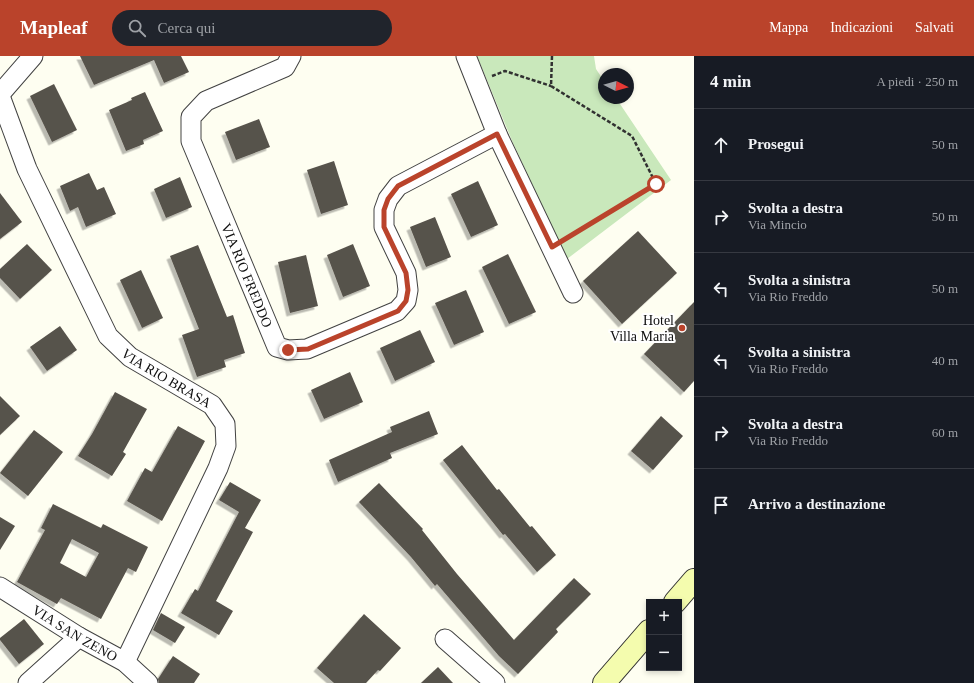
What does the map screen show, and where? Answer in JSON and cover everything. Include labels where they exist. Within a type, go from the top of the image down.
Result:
[{"type":"street","points":[[0,95],[33,56]]},
{"type":"street","name":"VIA RIO FREDDO","points":[[291,56],[284,67],[206,101],[191,117],[191,141],[277,347],[288,350],[308,349],[398,311],[406,301],[408,290],[406,273],[384,227],[384,210],[388,199],[398,186],[497,134]]},
{"type":"street","points":[[466,56],[497,134],[574,293]]},
{"type":"street","name":"VIA RIO BRASA","points":[[0,95],[27,169],[108,336],[130,357],[212,405],[225,424],[226,446],[218,468],[125,662]]},
{"type":"street","points":[[678,599],[694,580]]},
{"type":"street","name":"VIA SAN ZENO","points":[[0,587],[79,638],[125,662],[148,683]]},
{"type":"street","points":[[604,683],[646,634]]},
{"type":"street","points":[[28,683],[79,638]]},
{"type":"street","points":[[444,639],[495,683]]},
{"type":"path","points":[[551,86],[552,56]]},
{"type":"path","points":[[477,82],[505,71],[551,86],[632,136],[656,184],[552,247]]},
{"type":"green space","points":[[477,56],[594,56],[596,69],[598,72],[598,104],[620,104],[671,180],[567,259],[513,143]]},
{"type":"building","points":[[80,56],[181,56],[189,72],[164,83],[154,60],[94,85]]},
{"type":"building","points":[[54,84],[77,130],[52,142],[30,96]]},
{"type":"building","points":[[145,92],[163,131],[143,140],[144,144],[126,151],[109,110],[132,100],[131,98]]},
{"type":"building","points":[[259,119],[270,147],[236,160],[225,132]]},
{"type":"building","points":[[334,161],[348,205],[321,214],[307,170]]},
{"type":"building","points":[[89,173],[97,190],[104,187],[116,214],[86,227],[78,207],[70,211],[60,186]]},
{"type":"building","points":[[180,177],[192,207],[166,218],[154,189]]},
{"type":"building","points":[[478,181],[498,225],[471,237],[451,194]]},
{"type":"building","points":[[0,193],[22,222],[0,239]]},
{"type":"building","points":[[435,217],[451,257],[426,267],[410,227]]},
{"type":"building","points":[[638,231],[677,273],[622,324],[583,281]]},
{"type":"building","points":[[27,244],[52,270],[20,299],[0,278],[0,269]]},
{"type":"building","points":[[353,244],[370,286],[343,297],[327,255]]},
{"type":"building","points":[[198,245],[227,317],[233,315],[245,353],[224,360],[226,367],[197,377],[182,335],[199,329],[170,256]]},
{"type":"building","points":[[508,254],[536,312],[509,324],[482,267]]},
{"type":"building","points":[[306,255],[318,306],[290,313],[278,262]]},
{"type":"building","points":[[141,270],[163,318],[142,328],[120,280]]},
{"type":"building","points":[[466,290],[484,332],[454,345],[435,303]]},
{"type":"building","name":"Hotel Villa Maria","points":[[694,302],[694,381],[684,392],[644,354]]},
{"type":"building","points":[[60,326],[77,350],[47,371],[30,347]]},
{"type":"building","points":[[420,330],[435,362],[395,381],[380,348]]},
{"type":"building","points":[[350,372],[363,402],[324,419],[311,390]]},
{"type":"building","points":[[115,392],[147,409],[123,452],[126,454],[112,476],[78,456]]},
{"type":"building","points":[[0,396],[20,416],[0,435]]},
{"type":"building","points":[[429,411],[438,434],[390,453],[392,458],[338,482],[329,460],[392,432],[390,427]]},
{"type":"building","points":[[661,416],[683,436],[653,470],[631,451]]},
{"type":"building","points":[[178,426],[205,441],[162,521],[127,501],[145,468],[152,472]]},
{"type":"building","points":[[34,430],[63,452],[28,496],[0,473]]},
{"type":"building","points":[[462,445],[497,490],[499,489],[530,527],[532,526],[556,555],[537,572],[505,534],[503,535],[443,460]]},
{"type":"building","points":[[230,482],[261,500],[245,528],[253,532],[216,601],[233,611],[219,635],[181,613],[195,589],[198,591],[239,512],[219,500]]},
{"type":"building","points":[[379,483],[423,529],[422,530],[457,574],[514,640],[574,578],[591,594],[556,629],[558,632],[518,674],[499,656],[437,584],[435,586],[411,557],[359,502]]},
{"type":"building","points":[[53,504],[101,528],[103,524],[148,547],[136,572],[128,568],[101,619],[61,598],[57,604],[17,582],[45,530],[41,528]],"holes":[[[72,539],[99,553],[86,577],[60,563]]]},
{"type":"building","points":[[0,517],[15,526],[0,550]]},
{"type":"building","points":[[161,613],[185,627],[175,643],[153,630]]},
{"type":"building","points":[[364,614],[401,648],[380,671],[378,670],[366,683],[334,683],[317,668]]},
{"type":"building","points":[[24,619],[44,644],[19,664],[0,638]]},
{"type":"building","points":[[173,656],[200,674],[194,683],[159,683],[158,679]]},
{"type":"building","points":[[438,667],[453,683],[421,683]]},
{"type":"place","name":"Hotel Villa Maria","points":[[682,328]]},
{"type":"route","points":[[288,350],[308,349],[398,311],[406,301],[408,290],[406,273],[384,227],[384,210],[388,199],[398,186],[497,134],[552,247],[656,184]]}]
